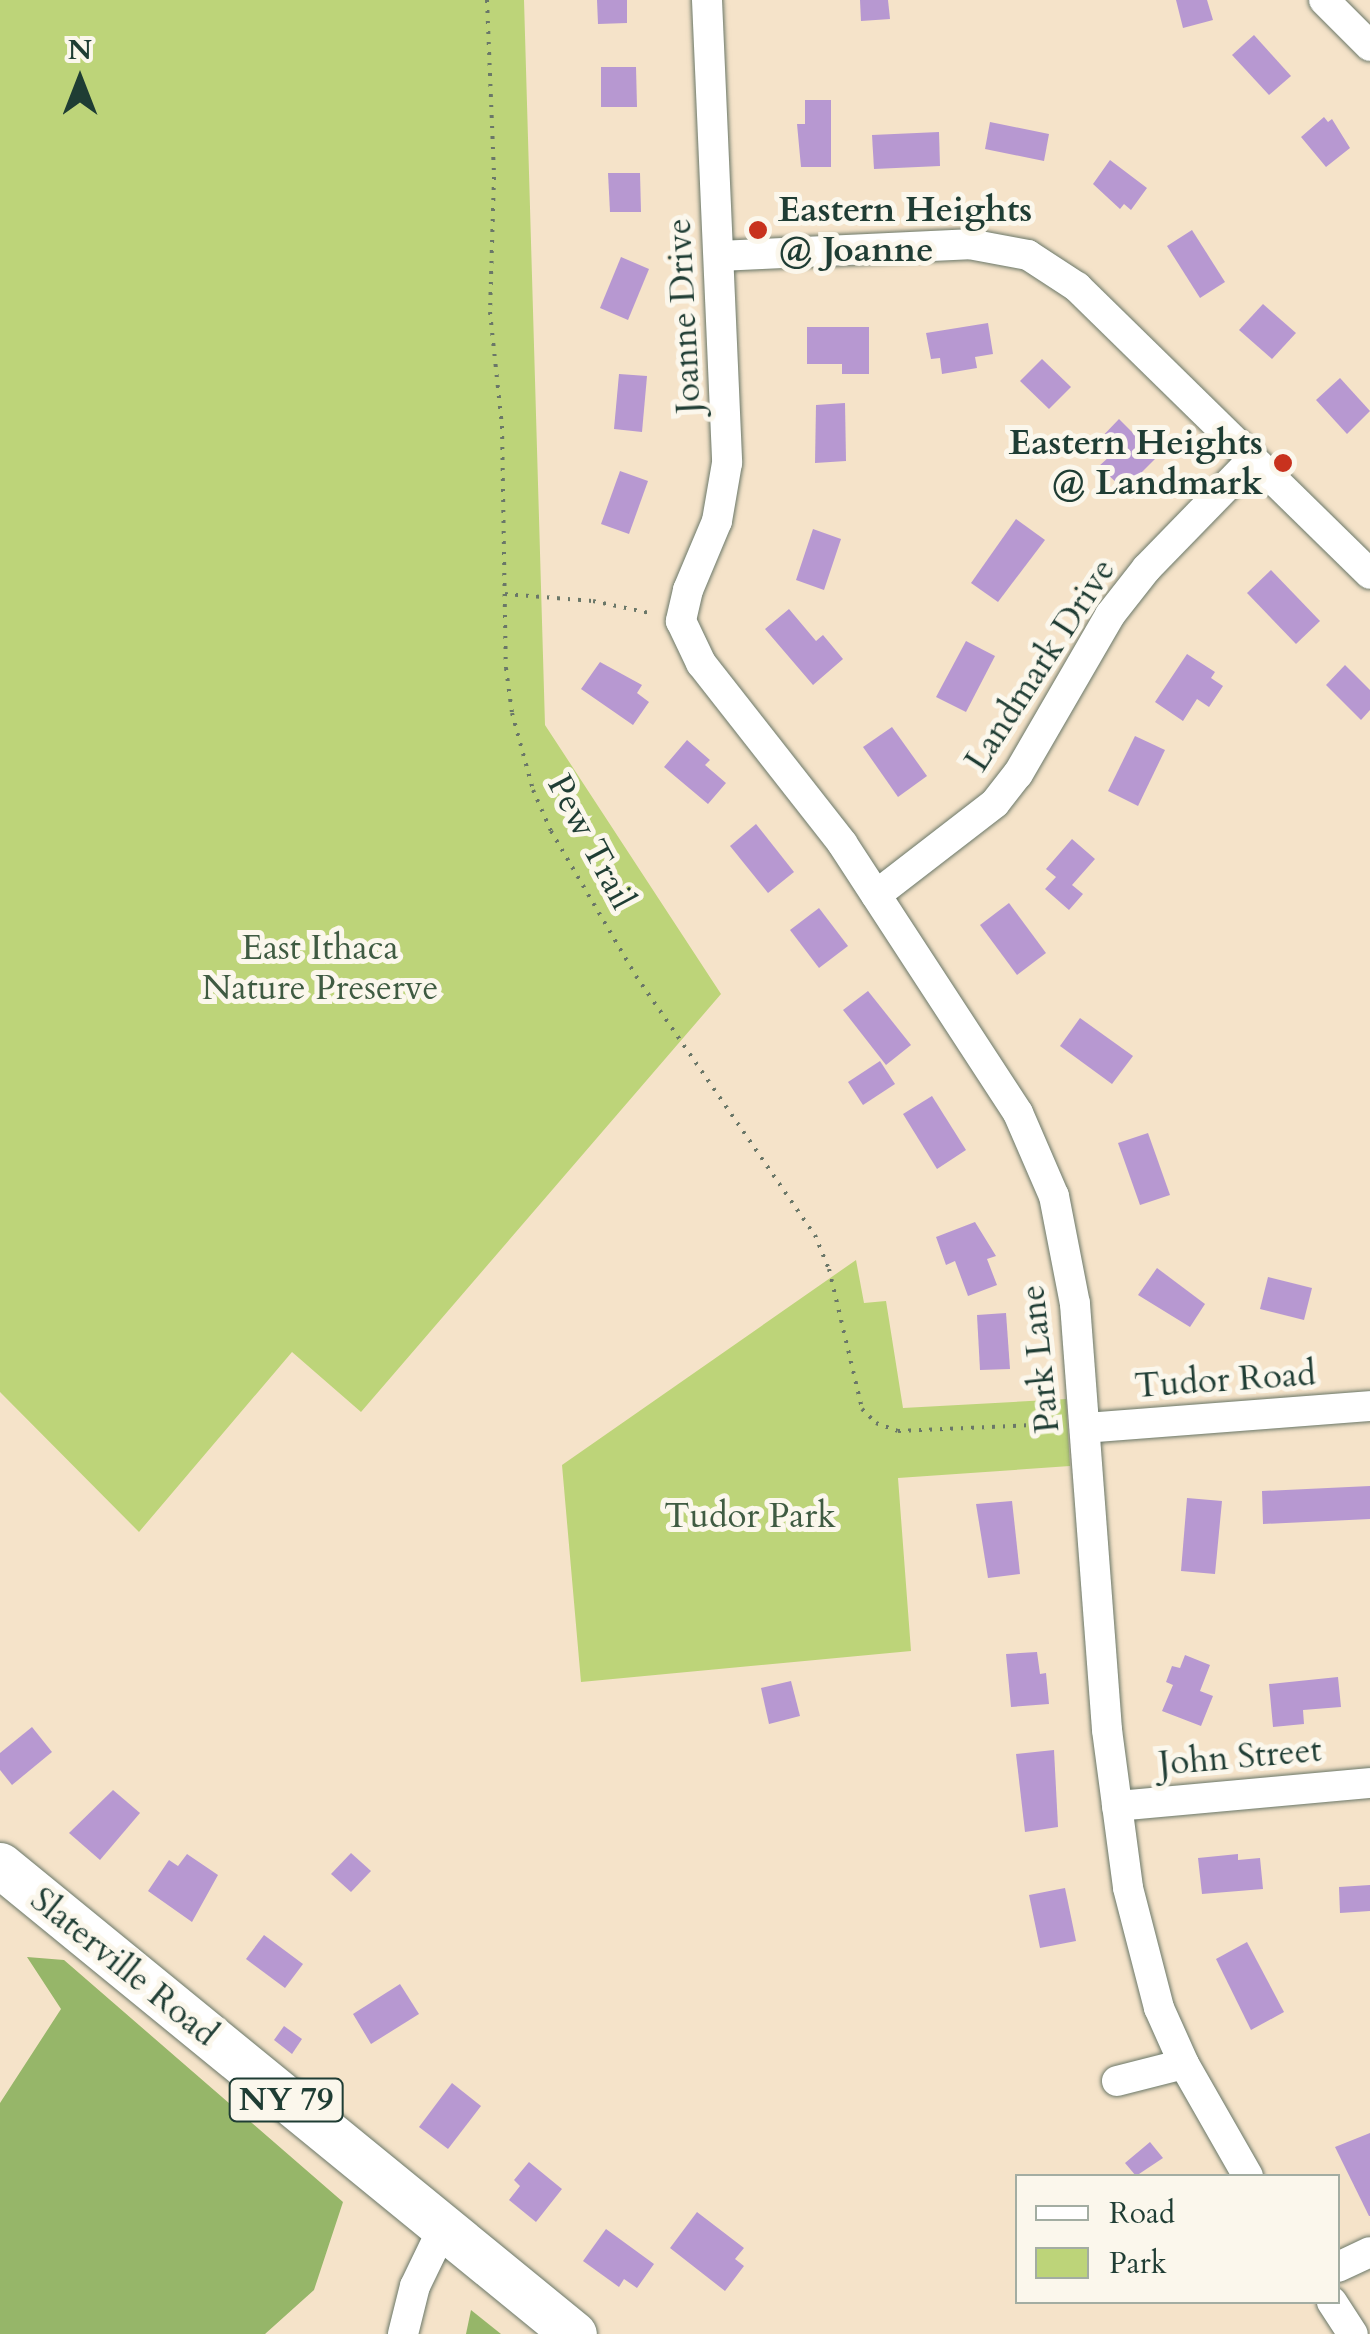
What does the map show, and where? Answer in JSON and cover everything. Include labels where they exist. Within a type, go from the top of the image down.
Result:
[{"type":"highway","name":"Slaterville Road","points":[[0,1865],[574,2334]]},
{"type":"street","name":"Joanne Drive","points":[[681,621],[688,590],[708,548],[724,497],[727,419],[707,0]]},
{"type":"street","points":[[1324,0],[1370,46]]},
{"type":"street","points":[[719,256],[969,244],[1028,255],[1077,287],[1370,574]]},
{"type":"street","name":"Landmark Drive","points":[[876,896],[995,803],[1018,774],[1110,615],[1146,568],[1252,460]]},
{"type":"street","name":"Park Lane","points":[[681,621],[701,663],[842,843],[1018,1113],[1038,1154],[1065,1240],[1085,1428],[1116,1806],[1141,1947],[1159,2008],[1184,2064],[1247,2174]]},
{"type":"street","name":"Tudor Road","points":[[1085,1428],[1370,1406]]},
{"type":"street","name":"John Street","points":[[1116,1806],[1370,1784]]},
{"type":"street","points":[[1116,2081],[1184,2064]]},
{"type":"street","points":[[403,2334],[414,2286],[443,2228]]},
{"type":"street","points":[[1340,2266],[1370,2252]]},
{"type":"street","points":[[1333,2304],[1354,2334]]},
{"type":"path","name":"Pew Trail","points":[[487,0],[493,71],[490,312],[502,426],[505,594],[512,713],[533,790],[551,832],[636,976],[815,1235],[829,1269],[862,1409],[876,1423],[898,1431],[1060,1424],[1085,1428]]},
{"type":"path","points":[[505,594],[593,601],[681,621]]},
{"type":"green space","name":"East Ithaca Nature Preserve","points":[[0,0],[524,0],[545,725],[721,994],[361,1412],[292,1352],[139,1532],[0,1392]]},
{"type":"green space","name":"Tudor Park","points":[[856,1260],[864,1303],[886,1301],[903,1408],[1066,1399],[1070,1466],[898,1478],[911,1651],[581,1682],[562,1465]]},
{"type":"green space","points":[[27,1957],[64,1960],[343,2202],[314,2290],[265,2334],[0,2334],[0,2103],[61,2009]]},
{"type":"green space","points":[[471,2310],[501,2334],[466,2334]]},
{"type":"building","points":[[597,0],[627,0],[627,23],[598,24]]},
{"type":"building","points":[[860,0],[888,0],[890,19],[861,21]]},
{"type":"building","points":[[1176,0],[1207,0],[1213,20],[1183,28]]},
{"type":"building","points":[[1254,35],[1291,76],[1269,95],[1232,55]]},
{"type":"building","points":[[601,67],[636,67],[637,107],[601,107]]},
{"type":"building","points":[[805,100],[831,100],[831,167],[801,167],[797,124],[805,124]]},
{"type":"building","points":[[1324,117],[1328,122],[1332,119],[1350,148],[1326,167],[1301,137]]},
{"type":"building","points":[[990,122],[1049,134],[1044,161],[985,149]]},
{"type":"building","points":[[939,132],[940,166],[874,169],[872,135]]},
{"type":"building","points":[[1110,160],[1147,188],[1131,210],[1124,204],[1120,209],[1093,184]]},
{"type":"building","points":[[608,173],[640,173],[641,212],[610,212]]},
{"type":"building","points":[[1192,230],[1225,282],[1200,298],[1167,246]]},
{"type":"building","points":[[621,257],[649,269],[628,320],[600,308]]},
{"type":"building","points":[[1263,304],[1296,333],[1272,359],[1239,330]]},
{"type":"building","points":[[988,323],[993,354],[975,357],[977,368],[942,374],[940,358],[931,359],[926,333]]},
{"type":"building","points":[[807,327],[869,327],[869,374],[842,374],[842,364],[807,364]]},
{"type":"building","points":[[1042,359],[1071,387],[1049,409],[1020,381]]},
{"type":"building","points":[[619,374],[647,376],[642,432],[614,429]]},
{"type":"building","points":[[1340,378],[1370,411],[1347,434],[1316,400]]},
{"type":"building","points":[[845,403],[846,461],[815,463],[816,405]]},
{"type":"building","points":[[1119,419],[1157,457],[1124,490],[1099,466],[1109,457],[1096,443]]},
{"type":"building","points":[[620,471],[648,481],[629,534],[601,524]]},
{"type":"building","points":[[1016,519],[1045,540],[998,602],[971,583]]},
{"type":"building","points":[[813,529],[841,539],[824,590],[796,580]]},
{"type":"building","points":[[1271,570],[1320,621],[1296,644],[1247,593]]},
{"type":"building","points":[[789,609],[816,641],[823,635],[843,659],[813,685],[765,629]]},
{"type":"building","points":[[966,641],[995,656],[966,712],[936,697]]},
{"type":"building","points":[[1187,654],[1215,672],[1211,678],[1223,686],[1209,707],[1197,699],[1183,721],[1155,702]]},
{"type":"building","points":[[600,662],[642,685],[637,693],[649,702],[633,725],[581,689]]},
{"type":"building","points":[[1345,665],[1370,690],[1370,710],[1361,720],[1326,685]]},
{"type":"building","points":[[892,727],[927,776],[898,797],[863,747]]},
{"type":"building","points":[[1135,736],[1165,750],[1138,806],[1108,791]]},
{"type":"building","points":[[687,740],[710,760],[705,765],[726,783],[708,804],[664,767]]},
{"type":"building","points":[[756,824],[794,872],[768,893],[730,846]]},
{"type":"building","points":[[1072,839],[1095,859],[1072,885],[1083,894],[1069,910],[1045,889],[1056,877],[1046,869]]},
{"type":"building","points":[[1009,903],[1046,953],[1017,975],[980,925]]},
{"type":"building","points":[[819,908],[848,946],[819,968],[790,930]]},
{"type":"building","points":[[868,991],[911,1045],[886,1065],[843,1010]]},
{"type":"building","points":[[1080,1018],[1133,1056],[1112,1084],[1060,1046]]},
{"type":"building","points":[[880,1061],[895,1084],[863,1105],[848,1082]]},
{"type":"building","points":[[932,1096],[966,1150],[937,1169],[903,1114]]},
{"type":"building","points":[[1148,1133],[1170,1195],[1140,1205],[1118,1143]]},
{"type":"building","points":[[975,1222],[996,1256],[987,1259],[997,1285],[968,1296],[955,1261],[946,1265],[936,1237]]},
{"type":"building","points":[[1157,1268],[1205,1304],[1190,1327],[1138,1295]]},
{"type":"building","points":[[1268,1277],[1312,1288],[1304,1320],[1260,1309]]},
{"type":"building","points":[[1006,1313],[1010,1369],[980,1370],[977,1315]]},
{"type":"building","points":[[1370,1486],[1370,1519],[1263,1524],[1262,1491]]},
{"type":"building","points":[[1187,1498],[1222,1501],[1215,1574],[1181,1571]]},
{"type":"building","points":[[1012,1501],[1020,1574],[988,1578],[976,1504]]},
{"type":"building","points":[[1037,1652],[1040,1674],[1046,1673],[1049,1704],[1011,1707],[1006,1654]]},
{"type":"building","points":[[1185,1655],[1210,1665],[1200,1691],[1213,1696],[1201,1726],[1162,1711],[1173,1685],[1166,1682],[1172,1666],[1180,1668]]},
{"type":"building","points":[[1338,1677],[1341,1707],[1303,1710],[1304,1724],[1273,1727],[1269,1684]]},
{"type":"building","points":[[791,1681],[800,1716],[769,1724],[761,1688]]},
{"type":"building","points":[[32,1727],[52,1752],[12,1785],[0,1770],[0,1753]]},
{"type":"building","points":[[1054,1750],[1058,1827],[1025,1832],[1016,1754]]},
{"type":"building","points":[[113,1790],[140,1813],[100,1860],[69,1833]]},
{"type":"building","points":[[351,1853],[371,1871],[351,1892],[331,1874]]},
{"type":"building","points":[[187,1854],[218,1875],[192,1922],[148,1891],[169,1860],[178,1866]]},
{"type":"building","points":[[1238,1854],[1238,1860],[1260,1858],[1263,1889],[1202,1894],[1198,1858]]},
{"type":"building","points":[[1370,1885],[1370,1911],[1340,1913],[1339,1887]]},
{"type":"building","points":[[1065,1888],[1076,1941],[1040,1948],[1029,1895]]},
{"type":"building","points":[[264,1935],[303,1964],[285,1988],[246,1959]]},
{"type":"building","points":[[1247,1942],[1284,2012],[1251,2030],[1216,1959]]},
{"type":"building","points":[[400,1984],[419,2014],[371,2044],[353,2014]]},
{"type":"building","points":[[284,2026],[302,2039],[292,2054],[274,2040]]},
{"type":"building","points":[[452,2083],[481,2106],[448,2149],[419,2127]]},
{"type":"building","points":[[1370,2133],[1370,2216],[1369,2216],[1335,2147]]},
{"type":"building","points":[[1150,2142],[1163,2158],[1139,2174],[1125,2163]]},
{"type":"building","points":[[529,2162],[562,2189],[536,2222],[509,2200],[520,2186],[514,2180]]},
{"type":"building","points":[[697,2212],[744,2248],[735,2259],[744,2266],[725,2291],[670,2248]]},
{"type":"building","points":[[606,2229],[654,2264],[637,2288],[624,2279],[619,2287],[583,2261]]},
{"type":"place","name":"Eastern Heights @ Joanne","points":[[758,230]]},
{"type":"place","name":"Eastern Heights @ Landmark","points":[[1283,463]]}]
